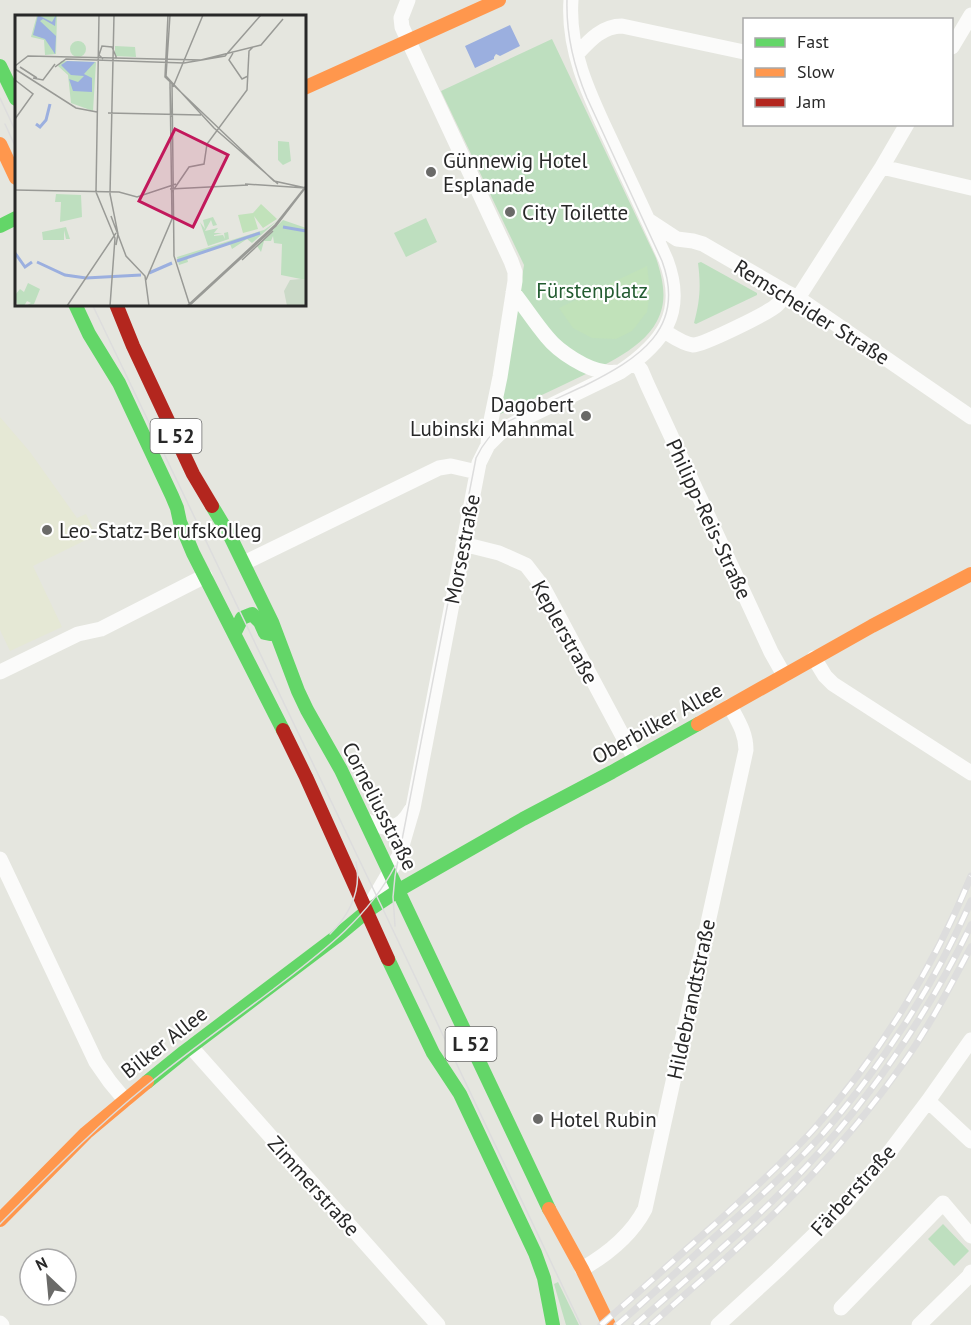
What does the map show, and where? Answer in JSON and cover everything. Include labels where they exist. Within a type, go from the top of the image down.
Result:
[{"type":"main road","points":[[306,87],[499,0]]},
{"type":"main road","points":[[0,66],[15,97]]},
{"type":"main road","points":[[0,144],[15,176]]},
{"type":"main road","points":[[0,226],[15,218]]},
{"type":"main road","name":"L 52","points":[[76,306],[124,394],[172,496],[186,536],[219,606],[235,632],[306,777],[366,912],[433,1053],[460,1094],[535,1253],[544,1278],[554,1325]]},
{"type":"main road","name":"Corneliusstraße","points":[[117,306],[133,346],[194,474],[244,563],[272,621],[307,710],[341,770],[543,1197],[609,1325]]},
{"type":"main road","name":"Oberbilker Allee","points":[[366,912],[399,890],[523,819],[872,626],[971,574]]},
{"type":"main road","name":"L 52","points":[[235,632],[240,619],[252,614],[260,622],[265,633],[278,636]]},
{"type":"main road","name":"Bilker Allee","points":[[0,1220],[86,1133],[125,1100],[366,912]]},
{"type":"street","points":[[408,0],[401,18],[402,27],[511,261],[515,272],[513,292],[548,339],[559,349],[594,369],[620,372]]},
{"type":"street","points":[[488,445],[503,430],[517,422],[620,372],[634,362],[648,350],[663,331],[673,306],[674,289],[671,272],[581,73],[572,32],[572,0]]},
{"type":"street","points":[[953,44],[971,15]]},
{"type":"street","points":[[576,54],[607,28],[615,26],[743,52]]},
{"type":"street","points":[[663,331],[694,345],[705,342],[768,312],[792,295],[882,167],[905,126]]},
{"type":"street","points":[[882,167],[971,188]]},
{"type":"street","name":"Remscheider Straße","points":[[648,220],[676,239],[703,244],[792,295],[971,417]]},
{"type":"street","name":"Morsestraße","points":[[366,912],[399,856],[413,808],[477,472],[488,445],[513,292]]},
{"type":"street","name":"Philipp-Reis-Straße","points":[[634,362],[647,384],[771,652],[784,675]]},
{"type":"street","points":[[244,563],[439,468],[451,466],[477,472]]},
{"type":"street","name":"Keplerstraße","points":[[463,544],[499,553],[526,565],[543,587],[634,759]]},
{"type":"street","points":[[0,672],[78,634],[101,628],[205,576]]},
{"type":"street","points":[[814,658],[833,684],[971,773]]},
{"type":"street","name":"Hildebrandtstraße","points":[[582,1269],[615,1246],[638,1221],[645,1209],[746,750],[743,730],[730,706]]},
{"type":"street","points":[[365,820],[389,828],[406,818],[413,808]]},
{"type":"street","points":[[0,859],[96,1062],[125,1100]]},
{"type":"street","name":"Färberstraße","points":[[718,1325],[841,1209],[891,1150],[971,1040]]},
{"type":"street","name":"Zimmerstraße","points":[[191,1047],[438,1325]]},
{"type":"street","points":[[927,1101],[971,1141]]},
{"type":"street","points":[[842,1308],[943,1203],[971,1236]]},
{"type":"street","points":[[919,1325],[971,1272]]},
{"type":"shaded area","name":"Leo-Statz-Berufskolleg","points":[[0,417],[30,452],[77,518],[86,514],[96,535],[33,566],[62,627],[10,651],[0,630]]},
{"type":"green space","name":"Fürstenplatz","points":[[552,39],[656,258],[662,282],[662,306],[650,332],[628,351],[602,366],[500,414],[524,265],[441,91]]},
{"type":"green space","points":[[426,218],[437,242],[406,257],[394,233]]},
{"type":"green space","points":[[701,262],[757,295],[694,323],[699,293],[698,263]]},
{"type":"green space","points":[[647,266],[650,291],[647,312],[632,331],[616,339],[592,338],[573,328],[559,308]]},
{"type":"green space","points":[[943,1224],[969,1251],[954,1266],[928,1239]]},
{"type":"green space","points":[[558,1282],[579,1325],[566,1325],[554,1284]]},
{"type":"water","points":[[510,25],[520,46],[500,56],[496,54],[494,59],[475,68],[465,46]]},
{"type":"tram line","points":[[395,926],[393,897],[395,876],[476,458],[488,439],[505,423],[604,376],[639,353],[653,339],[663,323],[668,305],[668,285],[662,261],[578,74],[569,38],[567,0]]},
{"type":"tram line","points":[[0,98],[15,130]]},
{"type":"tram line","points":[[5,124],[15,146]]},
{"type":"tram line","points":[[93,306],[581,1325]]},
{"type":"tram line","points":[[330,934],[349,910],[353,901],[357,882],[356,862]]},
{"type":"tram line","points":[[0,1224],[126,1103],[176,1062],[306,964],[340,935],[370,903],[395,866]]},
{"type":"railway","points":[[601,1325],[765,1179],[837,1102],[882,1042],[922,977],[971,876]]},
{"type":"railway","points":[[617,1325],[783,1175],[842,1111],[904,1025],[941,963],[971,901]]},
{"type":"railway","points":[[635,1325],[764,1209],[830,1141],[897,1053],[936,990],[971,925]]},
{"type":"railway","points":[[651,1325],[767,1221],[848,1134],[916,1045],[971,947]]},
{"type":"traffic: fast","points":[[0,66],[15,97]]},
{"type":"traffic: fast","points":[[0,226],[15,218]]},
{"type":"traffic: fast","points":[[76,306],[89,334],[119,383],[172,496],[193,553],[283,730]]},
{"type":"traffic: fast","points":[[212,506],[230,536],[272,622],[298,691],[341,770],[549,1209]]},
{"type":"traffic: fast","points":[[235,632],[242,618],[252,614],[260,622],[265,633],[270,634]]},
{"type":"traffic: fast","points":[[147,1082],[366,912],[399,890],[523,819],[698,724]]},
{"type":"traffic: fast","points":[[388,959],[433,1053],[460,1094],[535,1253],[544,1278],[553,1325]]},
{"type":"traffic: slow","points":[[306,87],[499,0]]},
{"type":"traffic: slow","points":[[0,144],[15,176]]},
{"type":"traffic: slow","points":[[698,724],[872,626],[971,574]]},
{"type":"traffic: slow","points":[[0,1220],[86,1133],[147,1082]]},
{"type":"traffic: slow","points":[[549,1209],[609,1325]]},
{"type":"traffic: jam","points":[[117,306],[193,474],[212,506]]},
{"type":"traffic: jam","points":[[283,730],[388,959]]},
{"type":"place","name":"Günnewig Hotel Esplanade","points":[[431,172]]},
{"type":"place","name":"City Toilette","points":[[510,212]]},
{"type":"place","name":"Dagobert Lubinski Mahnmal","points":[[586,416]]},
{"type":"place","name":"Leo-Statz-Berufskolleg","points":[[47,530]]},
{"type":"place","name":"Hotel Rubin","points":[[538,1119]]}]
